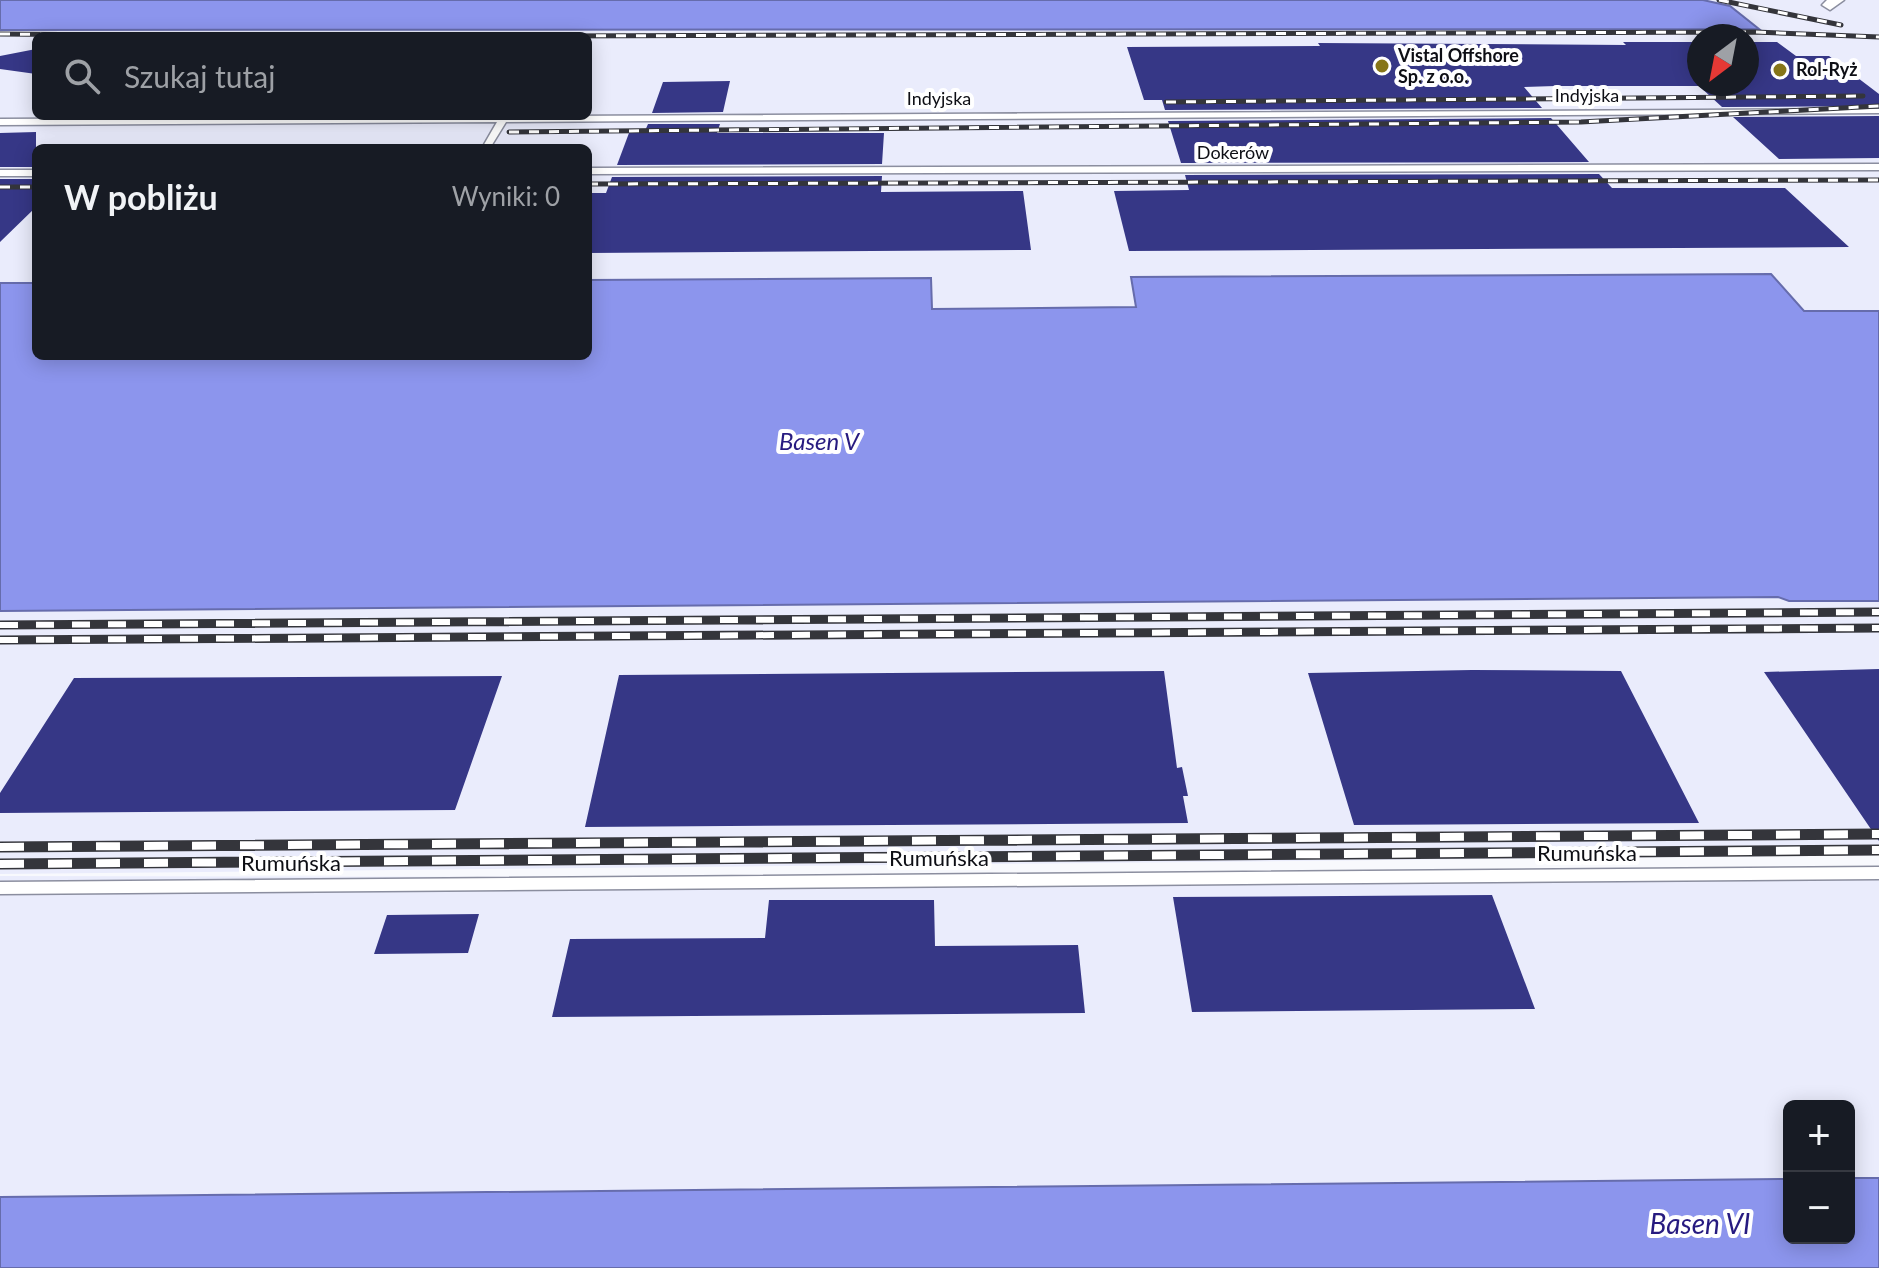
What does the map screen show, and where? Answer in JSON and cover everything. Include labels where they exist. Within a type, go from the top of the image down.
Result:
[{"type":"lane","name":"Indyjska","points":[[592,118],[1879,111]]},
{"type":"lane","name":"Indyjska","points":[[0,122],[335,120]]},
{"type":"lane","points":[[488,144],[502,120]]},
{"type":"lane","name":"Dokerów","points":[[592,171],[1879,167]]},
{"type":"lane","points":[[0,173],[32,173]]},
{"type":"lane","name":"Rumuńska","points":[[0,888],[1879,873]]},
{"type":"shaded area","points":[[1703,0],[1879,0],[1879,311],[1804,311],[1131,278],[1137,307],[932,309],[931,278],[592,280],[592,144],[32,144],[32,283],[0,283],[0,30],[1687,29],[1687,96],[1759,96],[1759,24],[1751,24],[1730,6]]},
{"type":"shaded area","points":[[1778,597],[1789,601],[1879,601],[1879,855],[0,874],[0,611]]},
{"type":"shaded area","points":[[0,876],[1879,879],[1879,1178],[1855,1178],[1855,1100],[1783,1100],[1783,1179],[0,1197]]},
{"type":"water","points":[[0,0],[1703,0],[1730,6],[1753,24],[1687,24],[1687,29],[0,30]]},
{"type":"water","name":"Basen V","points":[[1771,274],[1804,311],[1879,311],[1879,601],[1789,601],[1778,597],[0,611],[0,283],[32,283],[32,360],[592,360],[592,280],[931,278],[932,309],[1136,307],[1131,277]]},
{"type":"water","name":"Basen VI","points":[[1855,1178],[1879,1178],[1879,1268],[0,1268],[0,1197],[1783,1179],[1783,1244],[1855,1244]]},
{"type":"building","name":"Vistal Offshore Sp. z o.o.","points":[[1623,42],[1687,42],[1687,86],[1524,87],[1542,108],[1165,110],[1162,100],[1144,100],[1127,47],[1320,46],[1318,43],[1626,45]]},
{"type":"building","name":"Vistal Offshore Sp. z o.o.","points":[[1759,42],[1777,42],[1796,56],[1829,56],[1879,94],[1879,106],[1722,107],[1710,96],[1759,96]]},
{"type":"building","points":[[32,50],[32,73],[0,69],[0,56]]},
{"type":"building","points":[[730,81],[723,112],[652,113],[663,82]]},
{"type":"building","points":[[1879,116],[1879,158],[1779,159],[1733,117]]},
{"type":"building","points":[[1551,118],[1589,162],[1181,163],[1168,121]]},
{"type":"building","points":[[648,124],[720,124],[717,133],[884,133],[882,164],[617,165],[629,133],[644,133]]},
{"type":"building","points":[[36,132],[36,144],[32,144],[32,167],[0,167],[0,133]]},
{"type":"building","points":[[1599,174],[1612,188],[1785,188],[1849,247],[1129,251],[1114,191],[1189,190],[1185,175]]},
{"type":"building","points":[[882,176],[881,192],[1023,191],[1031,250],[592,253],[592,193],[606,193],[612,177]]},
{"type":"building","points":[[0,179],[32,179],[32,211],[0,242]]},
{"type":"building","points":[[1879,669],[1879,841],[1764,672]]},
{"type":"building","points":[[1164,671],[1177,768],[1182,767],[1188,796],[1183,796],[1188,823],[585,827],[619,675]]},
{"type":"building","points":[[1621,671],[1699,823],[1354,825],[1308,673]]},
{"type":"building","points":[[502,676],[455,810],[0,813],[0,793],[74,678]]},
{"type":"building","points":[[1492,895],[1535,1009],[1192,1012],[1173,897]]},
{"type":"building","points":[[769,900],[934,900],[935,946],[1078,945],[1085,1013],[552,1017],[570,939],[765,938]]},
{"type":"building","points":[[479,914],[468,953],[374,954],[387,915]]},
{"type":"railway","points":[[1719,0],[1841,25]]},
{"type":"railway","points":[[592,36],[1755,32],[1879,37]]},
{"type":"railway","points":[[0,34],[32,34]]},
{"type":"railway","points":[[1166,102],[1863,96]]},
{"type":"railway","points":[[509,132],[1581,122],[1879,106]]},
{"type":"railway","points":[[592,184],[1879,180]]},
{"type":"railway","points":[[0,187],[32,187]]},
{"type":"railway","points":[[0,625],[1879,612]]},
{"type":"railway","points":[[0,640],[1879,628]]},
{"type":"railway","points":[[0,847],[1879,834]]},
{"type":"railway","points":[[0,864],[1879,850]]},
{"type":"place","name":"Vistal Offshore Sp. z o.o.","points":[[1382,66]]},
{"type":"place","name":"Rol-Ryż","points":[[1780,70]]}]
